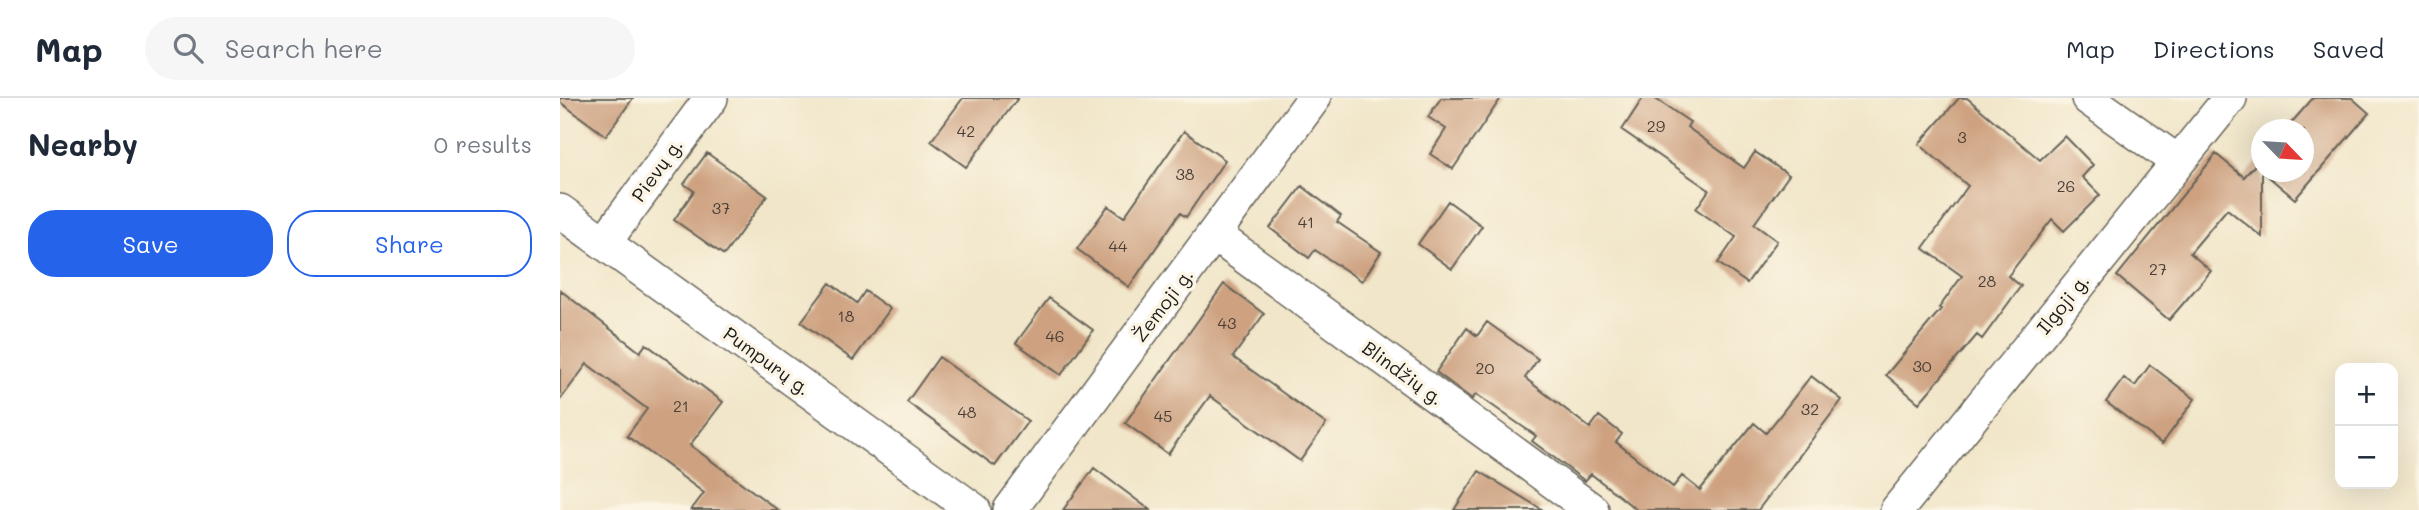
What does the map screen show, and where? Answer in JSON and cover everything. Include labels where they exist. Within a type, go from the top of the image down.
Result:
[{"type":"street","name":"Pievų g.","points":[[604,243],[711,98]]},
{"type":"street","name":"Žemoji g.","points":[[1010,510],[1314,98]]},
{"type":"street","points":[[2088,98],[2178,162]]},
{"type":"street","name":"Ilgoji g.","points":[[1897,510],[2230,98]]},
{"type":"street","name":"Pumpurų g.","points":[[560,211],[974,510]]},
{"type":"street","name":"Blindžių g.","points":[[1215,235],[1592,510]]},
{"type":"building","points":[[560,98],[633,98],[606,136],[560,102]]},
{"type":"building","points":[[963,98],[1018,98],[966,167],[931,141]]},
{"type":"building","points":[[1441,98],[1501,98],[1453,169],[1430,154],[1446,129],[1428,117]]},
{"type":"building","points":[[1643,98],[1654,98],[1690,122],[1687,127],[1744,168],[1755,152],[1789,175],[1754,224],[1777,241],[1747,283],[1718,263],[1736,237],[1696,209],[1709,190],[1622,130]]},
{"type":"building","points":[[1959,98],[1967,98],[2040,160],[2065,136],[2093,165],[2082,177],[2100,195],[2064,231],[2052,219],[2008,276],[2021,286],[1982,339],[1977,335],[1919,403],[1886,375],[1941,309],[1939,308],[1962,276],[1923,248],[1968,186],[1919,144]]},
{"type":"building","points":[[2313,98],[2352,98],[2369,113],[2314,177],[2314,119],[2295,119]]},
{"type":"building","points":[[1184,131],[1225,160],[1186,217],[1180,213],[1129,287],[1077,249],[1108,206],[1124,217]]},
{"type":"building","points":[[707,153],[767,196],[724,255],[674,220],[694,191],[684,184]]},
{"type":"building","points":[[2216,154],[2244,177],[2251,169],[2251,182],[2262,182],[2262,237],[2227,209],[2190,253],[2211,271],[2169,320],[2117,276]]},
{"type":"building","points":[[2275,182],[2310,182],[2295,199]]},
{"type":"building","points":[[1302,186],[1341,216],[1337,222],[1381,252],[1362,281],[1315,250],[1309,258],[1270,228]]},
{"type":"building","points":[[1448,201],[1482,226],[1452,269],[1418,244]]},
{"type":"building","points":[[830,283],[857,303],[865,291],[890,309],[853,360],[801,322]]},
{"type":"building","points":[[1224,284],[1264,314],[1233,357],[1326,424],[1300,461],[1210,396],[1168,454],[1125,423]]},
{"type":"building","points":[[560,290],[640,352],[646,344],[723,402],[690,445],[778,510],[691,510],[704,493],[627,436],[647,409],[587,364],[560,400]]},
{"type":"building","points":[[1049,298],[1093,330],[1061,375],[1016,343]]},
{"type":"building","points":[[1487,322],[1538,359],[1525,378],[1590,428],[1599,416],[1622,434],[1616,442],[1673,487],[1682,476],[1700,490],[1754,423],[1766,433],[1811,376],[1842,400],[1758,510],[1637,510],[1591,474],[1585,481],[1532,441],[1536,436],[1476,394],[1472,399],[1436,372],[1467,328],[1477,336]]},
{"type":"building","points":[[939,357],[1028,421],[995,466],[907,402]]},
{"type":"building","points":[[2150,365],[2195,399],[2162,444],[2106,402],[2124,378],[2135,386]]},
{"type":"building","points":[[1094,468],[1150,510],[1063,510]]},
{"type":"building","points":[[1479,471],[1543,510],[1454,510]]}]
